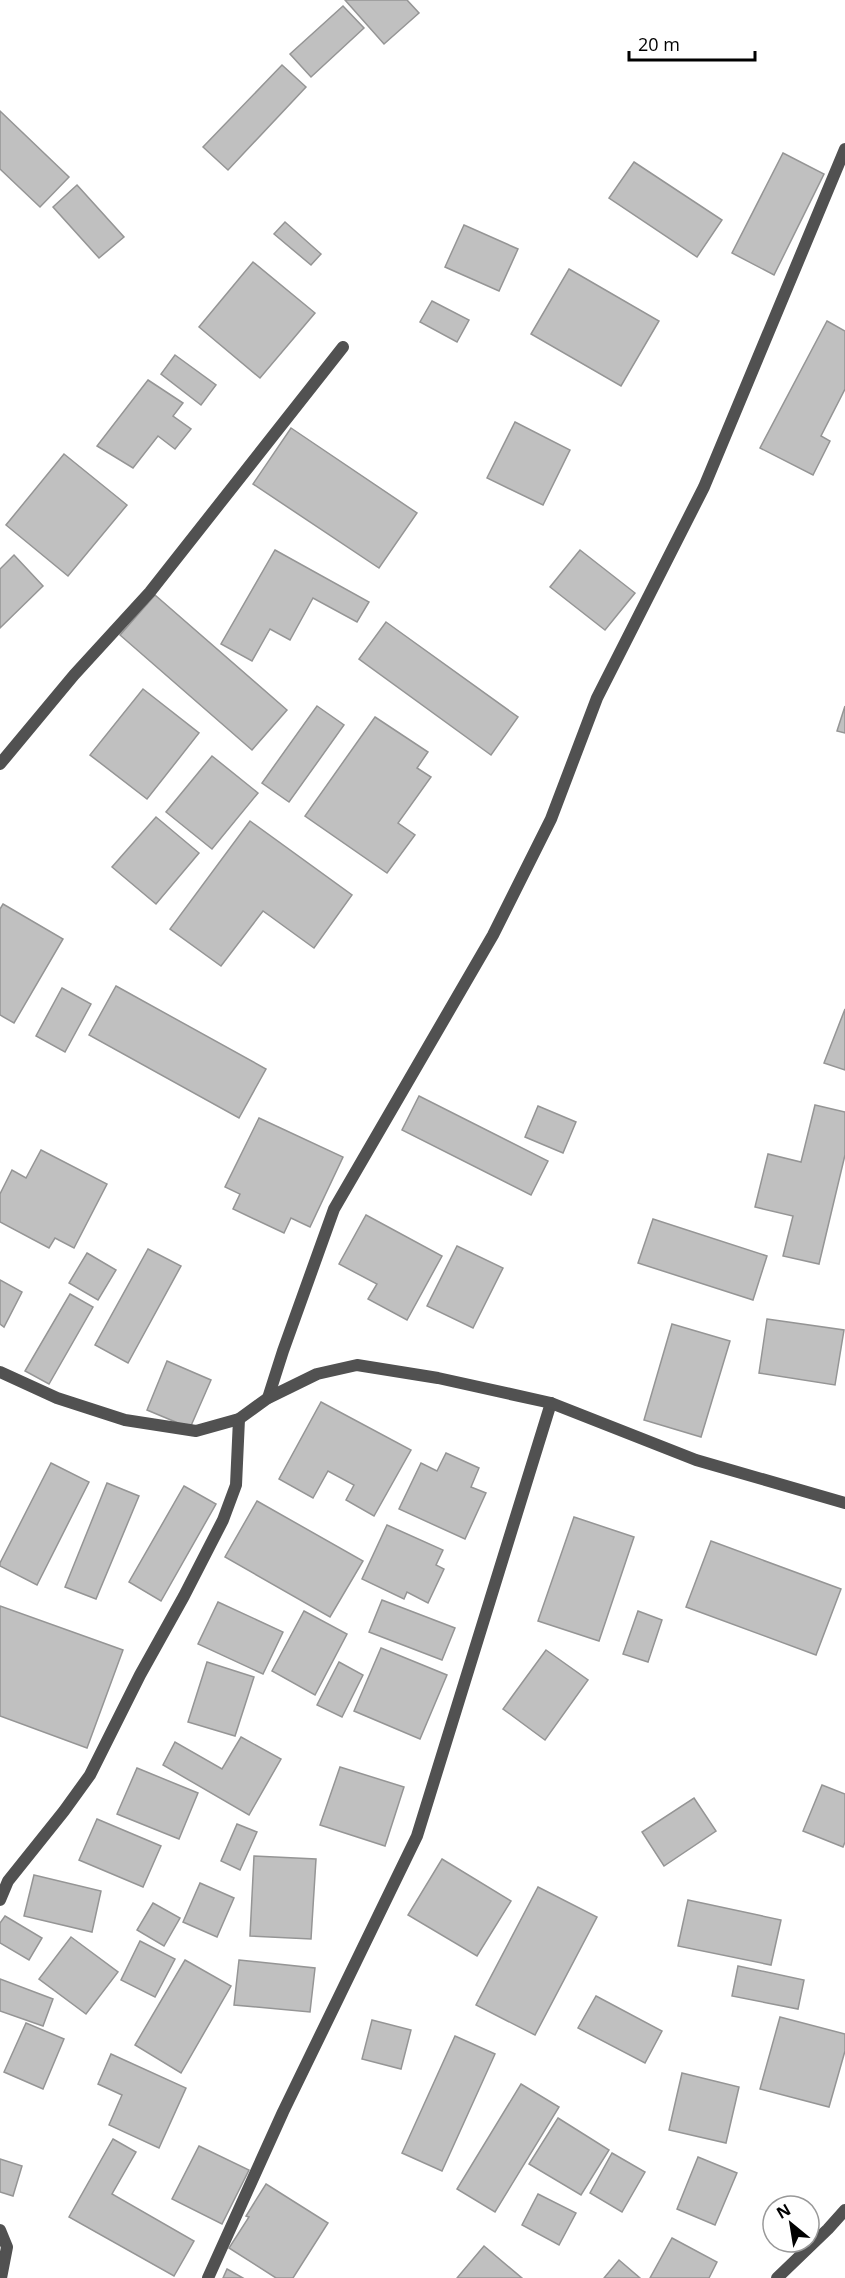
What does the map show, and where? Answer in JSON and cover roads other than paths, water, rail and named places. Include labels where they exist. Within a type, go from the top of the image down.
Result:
[{"type":"street","points":[[268,1398],[333,1209],[493,935],[551,819],[597,698],[704,487],[845,150]]},
{"type":"street","points":[[0,764],[74,675],[150,592],[343,347]]},
{"type":"street","points":[[0,1372],[57,1398],[125,1420],[196,1431],[239,1419],[268,1398],[318,1374],[357,1365],[438,1378],[551,1403],[696,1460],[845,1503]]},
{"type":"street","points":[[208,2278],[283,2112],[417,1836],[551,1403]]},
{"type":"street","points":[[0,1900],[8,1881],[64,1812],[90,1775],[140,1675],[223,1520],[236,1485],[239,1419]]},
{"type":"street","points":[[777,2278],[845,2210]]},
{"type":"street","points":[[0,2230],[7,2247],[1,2278]]}]
